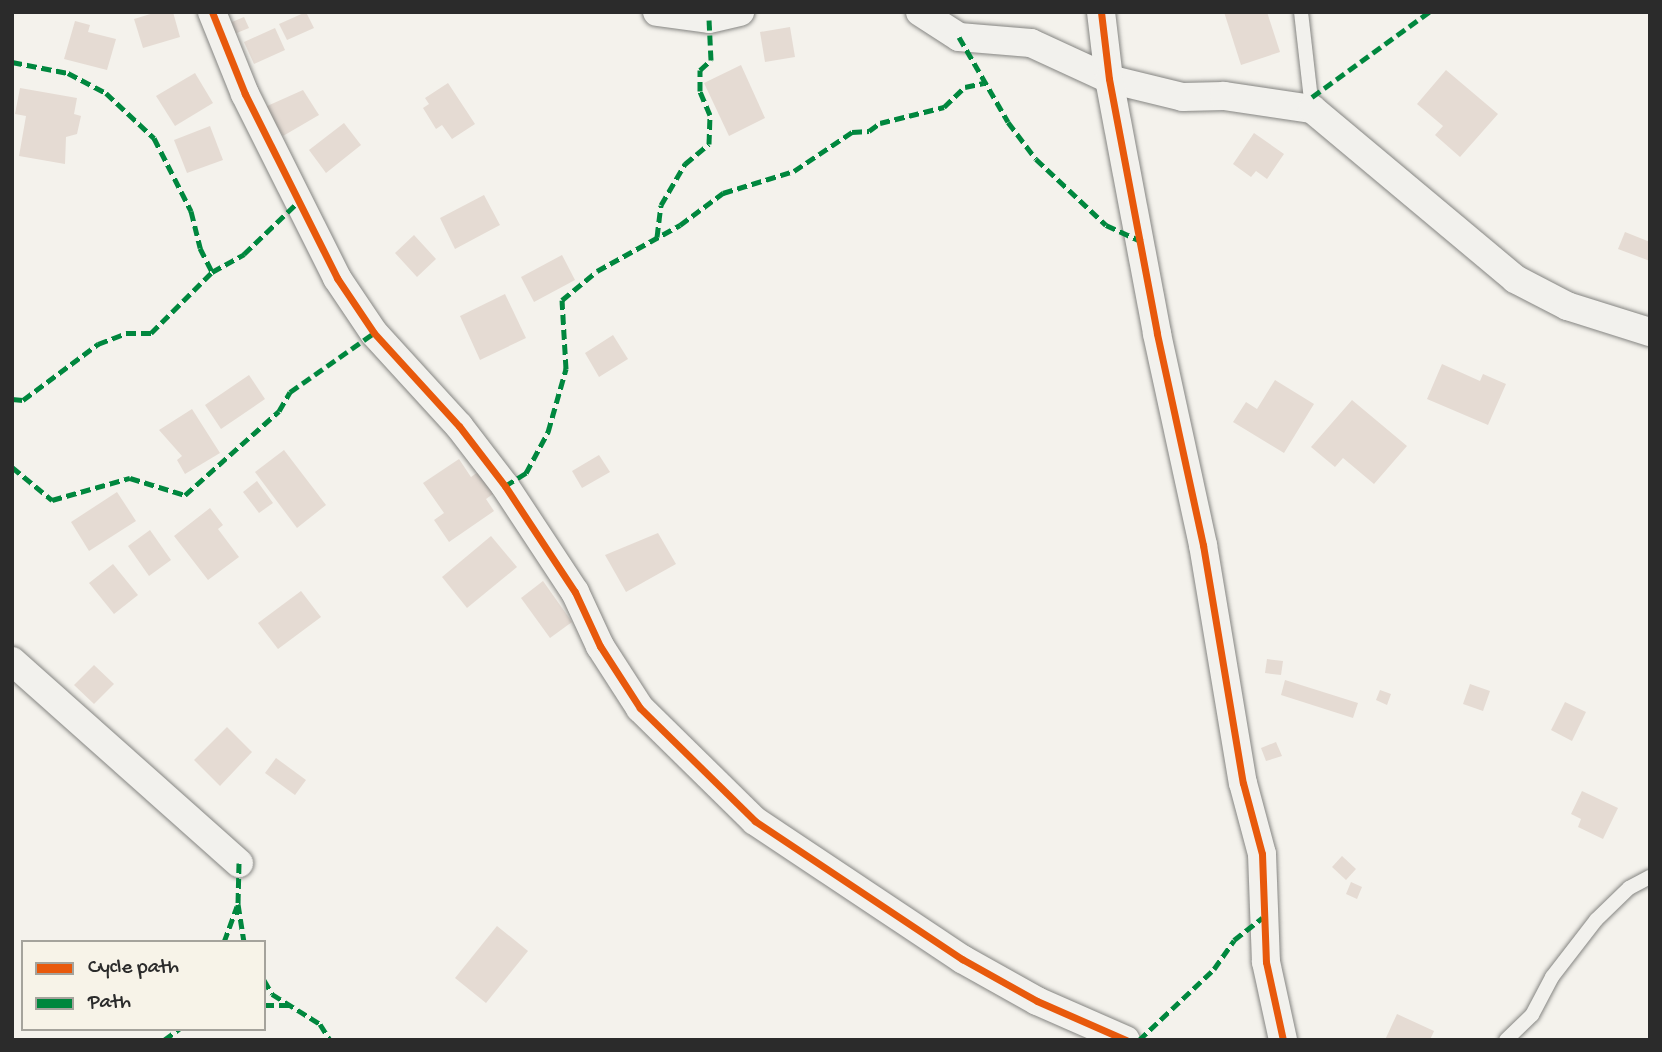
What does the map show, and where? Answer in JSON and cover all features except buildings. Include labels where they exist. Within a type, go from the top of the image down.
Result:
[{"type":"street","points":[[212,12],[262,130],[337,278],[374,333],[459,426],[505,486],[575,592],[600,646],[640,708],[755,821],[962,959],[1037,1001],[1126,1040]]},
{"type":"street","points":[[657,12],[709,19],[740,12]]},
{"type":"street","points":[[920,12],[958,37],[1031,43],[1109,79],[1183,97],[1224,96],[1312,108],[1515,279],[1567,306],[1650,332]]},
{"type":"street","points":[[1101,12],[1109,79],[1203,545],[1243,783],[1262,854],[1266,962],[1283,1040]]},
{"type":"street","points":[[12,661],[239,863]]},
{"type":"lane","points":[[1301,12],[1312,108]]},
{"type":"lane","points":[[1506,1040],[1532,1015],[1552,977],[1596,920],[1629,888],[1650,877]]},
{"type":"marked path","points":[[1312,97],[1429,12]]},
{"type":"marked path","points":[[657,237],[661,205],[685,164],[709,144],[710,115],[700,91],[700,70],[711,60],[709,19]]},
{"type":"marked path","points":[[959,37],[1008,122],[1036,159],[1106,225],[1143,242]]},
{"type":"marked path","points":[[12,62],[68,73],[106,93],[154,138],[191,211],[200,248],[212,272]]},
{"type":"marked path","points":[[505,486],[526,473],[548,432],[566,369],[562,300],[597,271],[680,225],[723,193],[794,171],[852,132],[869,131],[880,123],[944,107],[965,87],[984,83]]},
{"type":"marked path","points":[[12,399],[23,400],[98,344],[126,333],[151,333],[212,272],[244,254],[297,203]]},
{"type":"marked path","points":[[12,467],[52,500],[130,478],[185,495],[279,411],[290,392],[374,333]]},
{"type":"marked path","points":[[239,863],[238,904],[244,940]]},
{"type":"marked path","points":[[225,940],[237,906]]},
{"type":"marked path","points":[[1139,1040],[1214,969],[1234,940],[1262,918]]},
{"type":"marked path","points":[[266,984],[272,994],[320,1024],[330,1040]]},
{"type":"marked path","points":[[266,1005],[289,1005]]},
{"type":"marked path","points":[[164,1040],[176,1031]]},
{"type":"cycle path","points":[[212,12],[245,94],[337,278],[374,333],[459,426],[505,486],[575,592],[600,646],[640,708],[755,821],[962,959],[1037,1001],[1126,1040]]},
{"type":"cycle path","points":[[1101,12],[1109,79],[1157,334],[1203,545],[1243,783],[1262,854],[1266,962],[1283,1040]]}]
